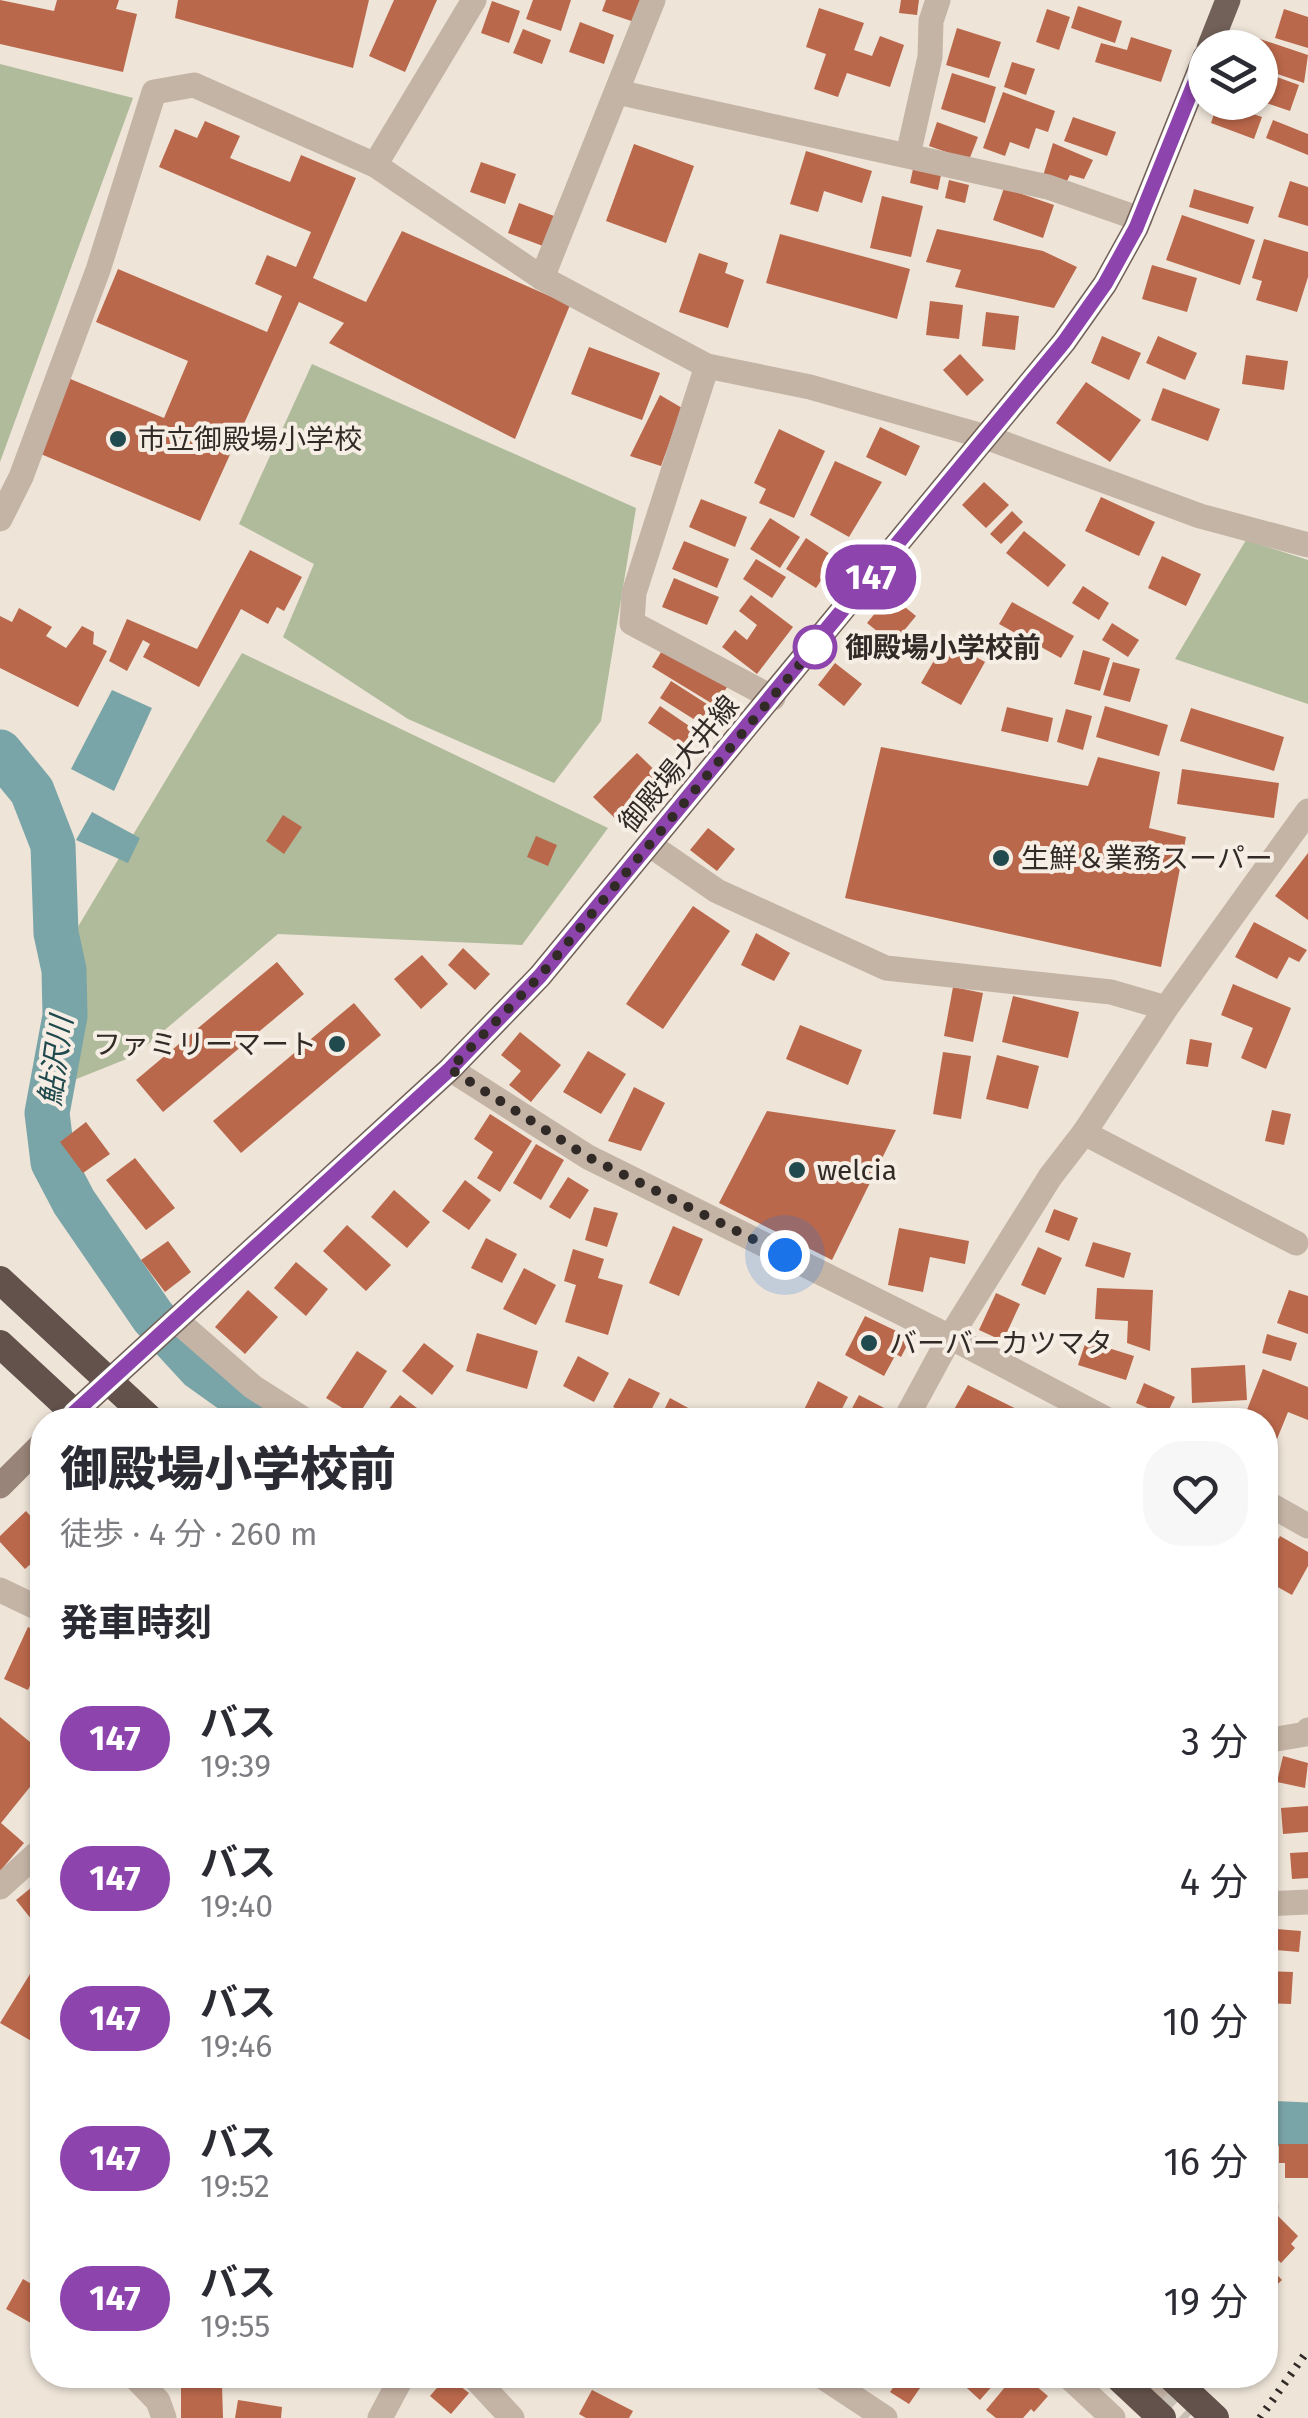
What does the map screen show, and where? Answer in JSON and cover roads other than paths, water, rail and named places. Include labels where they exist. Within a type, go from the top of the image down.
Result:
[{"type":"highway","points":[[0,1280],[138,1408]]},
{"type":"highway","points":[[0,1344],[64,1408]]},
{"type":"highway","points":[[1130,2388],[1162,2418]]},
{"type":"highway","points":[[1167,2388],[1214,2418]]},
{"type":"main road","points":[[1216,30],[1228,0]]},
{"type":"main road","name":"御殿場大井線","points":[[83,1408],[109,1380],[450,1069],[540,976],[773,698],[1074,328],[1105,284],[1140,218],[1188,99]]},
{"type":"main road","points":[[0,1486],[30,1456]]},
{"type":"street","points":[[375,164],[474,0]]},
{"type":"street","points":[[542,278],[654,0]]},
{"type":"street","points":[[908,155],[930,57],[930,22],[938,0]]},
{"type":"street","points":[[0,519],[21,477],[98,270],[154,92],[194,84],[375,164],[542,278],[707,366],[810,387],[986,436],[1200,516],[1308,546]]},
{"type":"street","points":[[617,92],[1048,186],[1140,218]]},
{"type":"street","points":[[707,366],[634,592],[632,623],[773,698]]},
{"type":"street","points":[[912,1408],[950,1337],[1050,1177],[1308,811]]},
{"type":"street","points":[[650,845],[717,891],[886,968],[1111,992],[1166,1008]]},
{"type":"street","points":[[450,1069],[588,1157],[1085,1408]]},
{"type":"street","points":[[1084,1133],[1296,1243]]},
{"type":"street","points":[[176,1320],[253,1387],[286,1408]]},
{"type":"street","points":[[1278,1509],[1308,1526]]},
{"type":"street","points":[[0,1590],[30,1604]]},
{"type":"street","points":[[1278,1739],[1306,1734],[1308,1730]]},
{"type":"street","points":[[0,1887],[30,1860]]},
{"type":"street","points":[[1278,1903],[1308,1902]]},
{"type":"street","points":[[146,2388],[158,2401],[164,2418]]},
{"type":"street","points":[[380,2418],[396,2388]]},
{"type":"street","points":[[484,2388],[512,2418]]},
{"type":"street","points":[[840,2388],[885,2418]]},
{"type":"street","points":[[1081,2388],[1113,2418]]},
{"type":"water","points":[[112,690],[152,708],[114,791],[71,769]]},
{"type":"water","points":[[92,812],[140,838],[128,863],[76,840]]},
{"type":"waterway","name":"鮎沢川","points":[[0,752],[32,791],[53,845],[56,933],[64,970],[65,1016],[47,1113],[53,1162],[74,1202],[153,1317],[200,1368],[256,1408]]},
{"type":"waterway","name":"鮎沢川","points":[[1278,2124],[1308,2125]]},
{"type":"tunnel","points":[[1156,2388],[1188,2418]]},
{"type":"railway","points":[[1260,2418],[1308,2350]]},
{"type":"place","name":"市立御殿場小学校","points":[[118,439]]},
{"type":"place","name":"御殿場小学校前","points":[[815,647]]},
{"type":"place","name":"生鮮＆業務スーパー","points":[[1001,858]]},
{"type":"place","name":"ファミリーマート","points":[[337,1044]]},
{"type":"place","name":"welcia","points":[[797,1170]]},
{"type":"place","name":"バーバーカツマタ","points":[[869,1343]]}]
